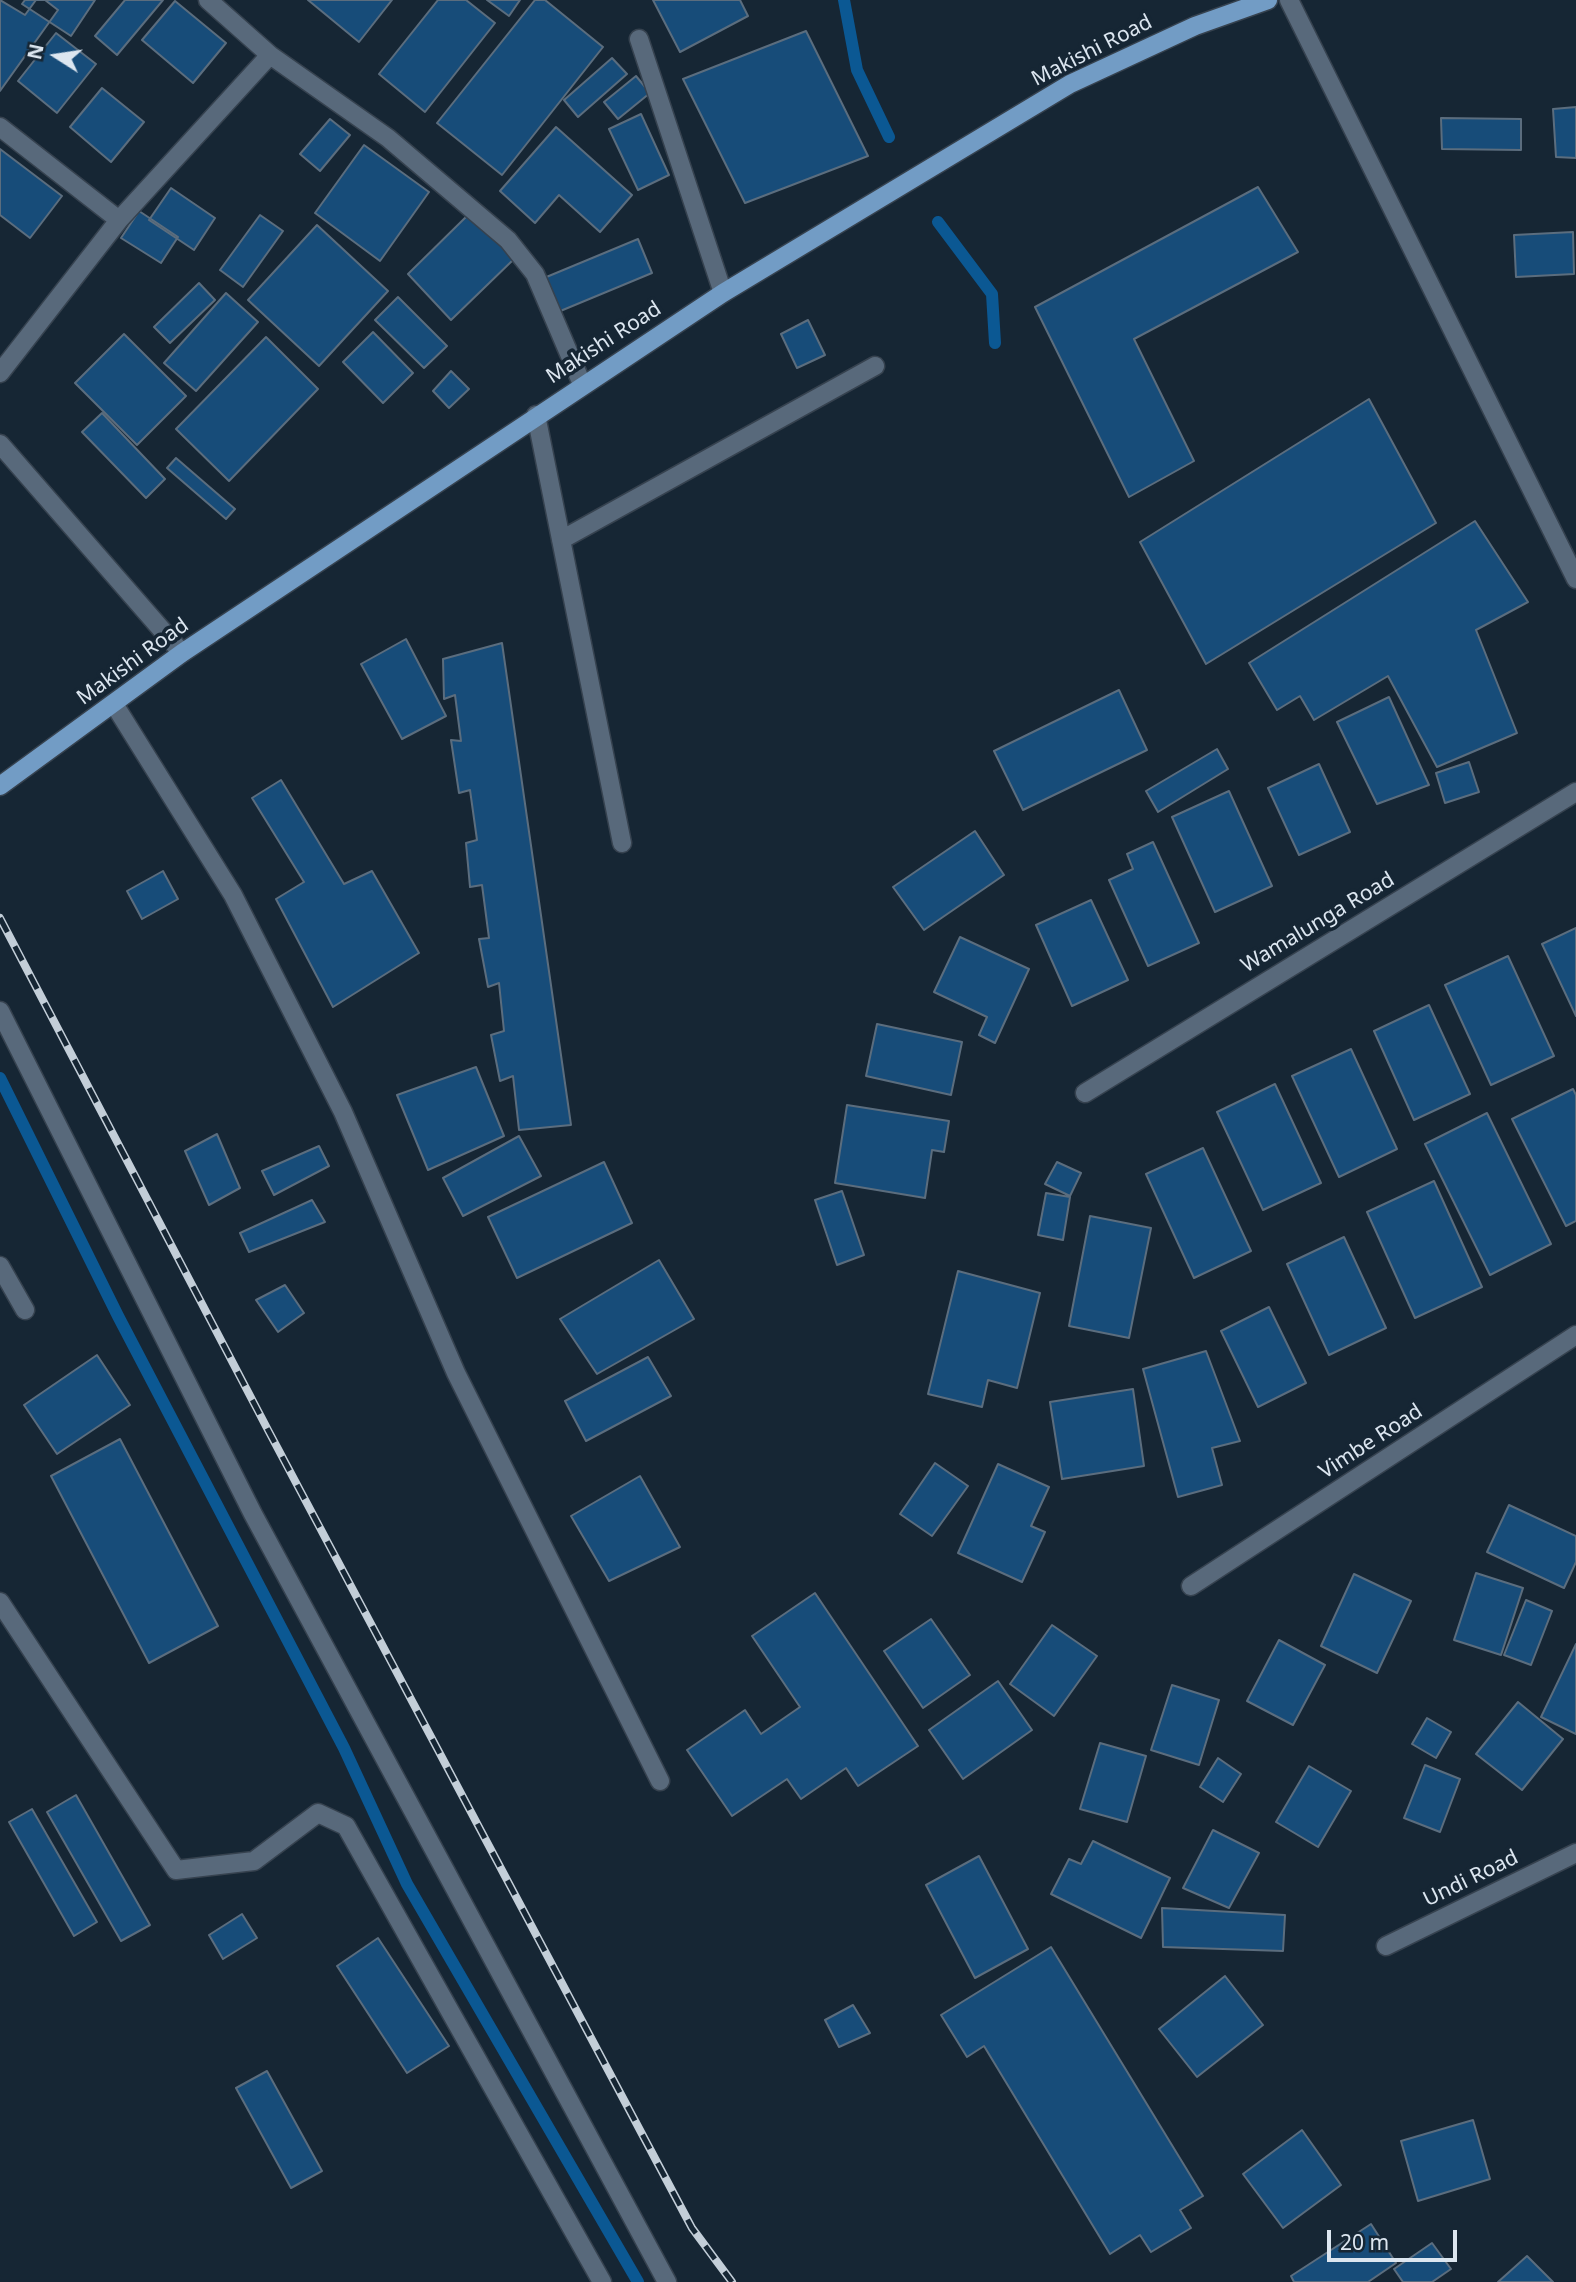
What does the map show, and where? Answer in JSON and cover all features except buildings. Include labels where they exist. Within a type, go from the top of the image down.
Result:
[{"type":"main road","name":"Makishi Road","points":[[0,786],[182,653],[582,384],[723,293],[1070,84],[1195,26],[1268,0]]},
{"type":"street","points":[[208,0],[270,55],[388,138],[508,240],[535,274],[582,384]]},
{"type":"street","points":[[1289,0],[1576,579]]},
{"type":"street","points":[[639,39],[723,293]]},
{"type":"street","points":[[0,373],[119,220],[270,55]]},
{"type":"street","points":[[0,127],[119,220]]},
{"type":"street","points":[[561,540],[875,366]]},
{"type":"street","points":[[536,415],[622,843]]},
{"type":"street","points":[[0,444],[182,653]]},
{"type":"street","points":[[114,704],[233,895],[343,1112],[456,1373],[660,1781]]},
{"type":"street","name":"Wamalunga Road","points":[[1085,1093],[1576,792]]},
{"type":"street","points":[[0,1011],[253,1514],[667,2282]]},
{"type":"street","points":[[0,1266],[25,1310]]},
{"type":"street","name":"Vimbe Road","points":[[1191,1586],[1576,1335]]},
{"type":"street","points":[[0,1602],[176,1870],[254,1861],[318,1814],[346,1826],[602,2282]]},
{"type":"street","name":"Undi Road","points":[[1386,1946],[1576,1853]]},
{"type":"waterway","points":[[844,0],[857,70],[889,137]]},
{"type":"waterway","points":[[938,222],[992,294],[995,343]]},
{"type":"waterway","points":[[0,1078],[118,1316],[344,1748],[407,1884],[638,2282]]},
{"type":"railway","points":[[0,918],[268,1430],[692,2228],[732,2282]]}]
